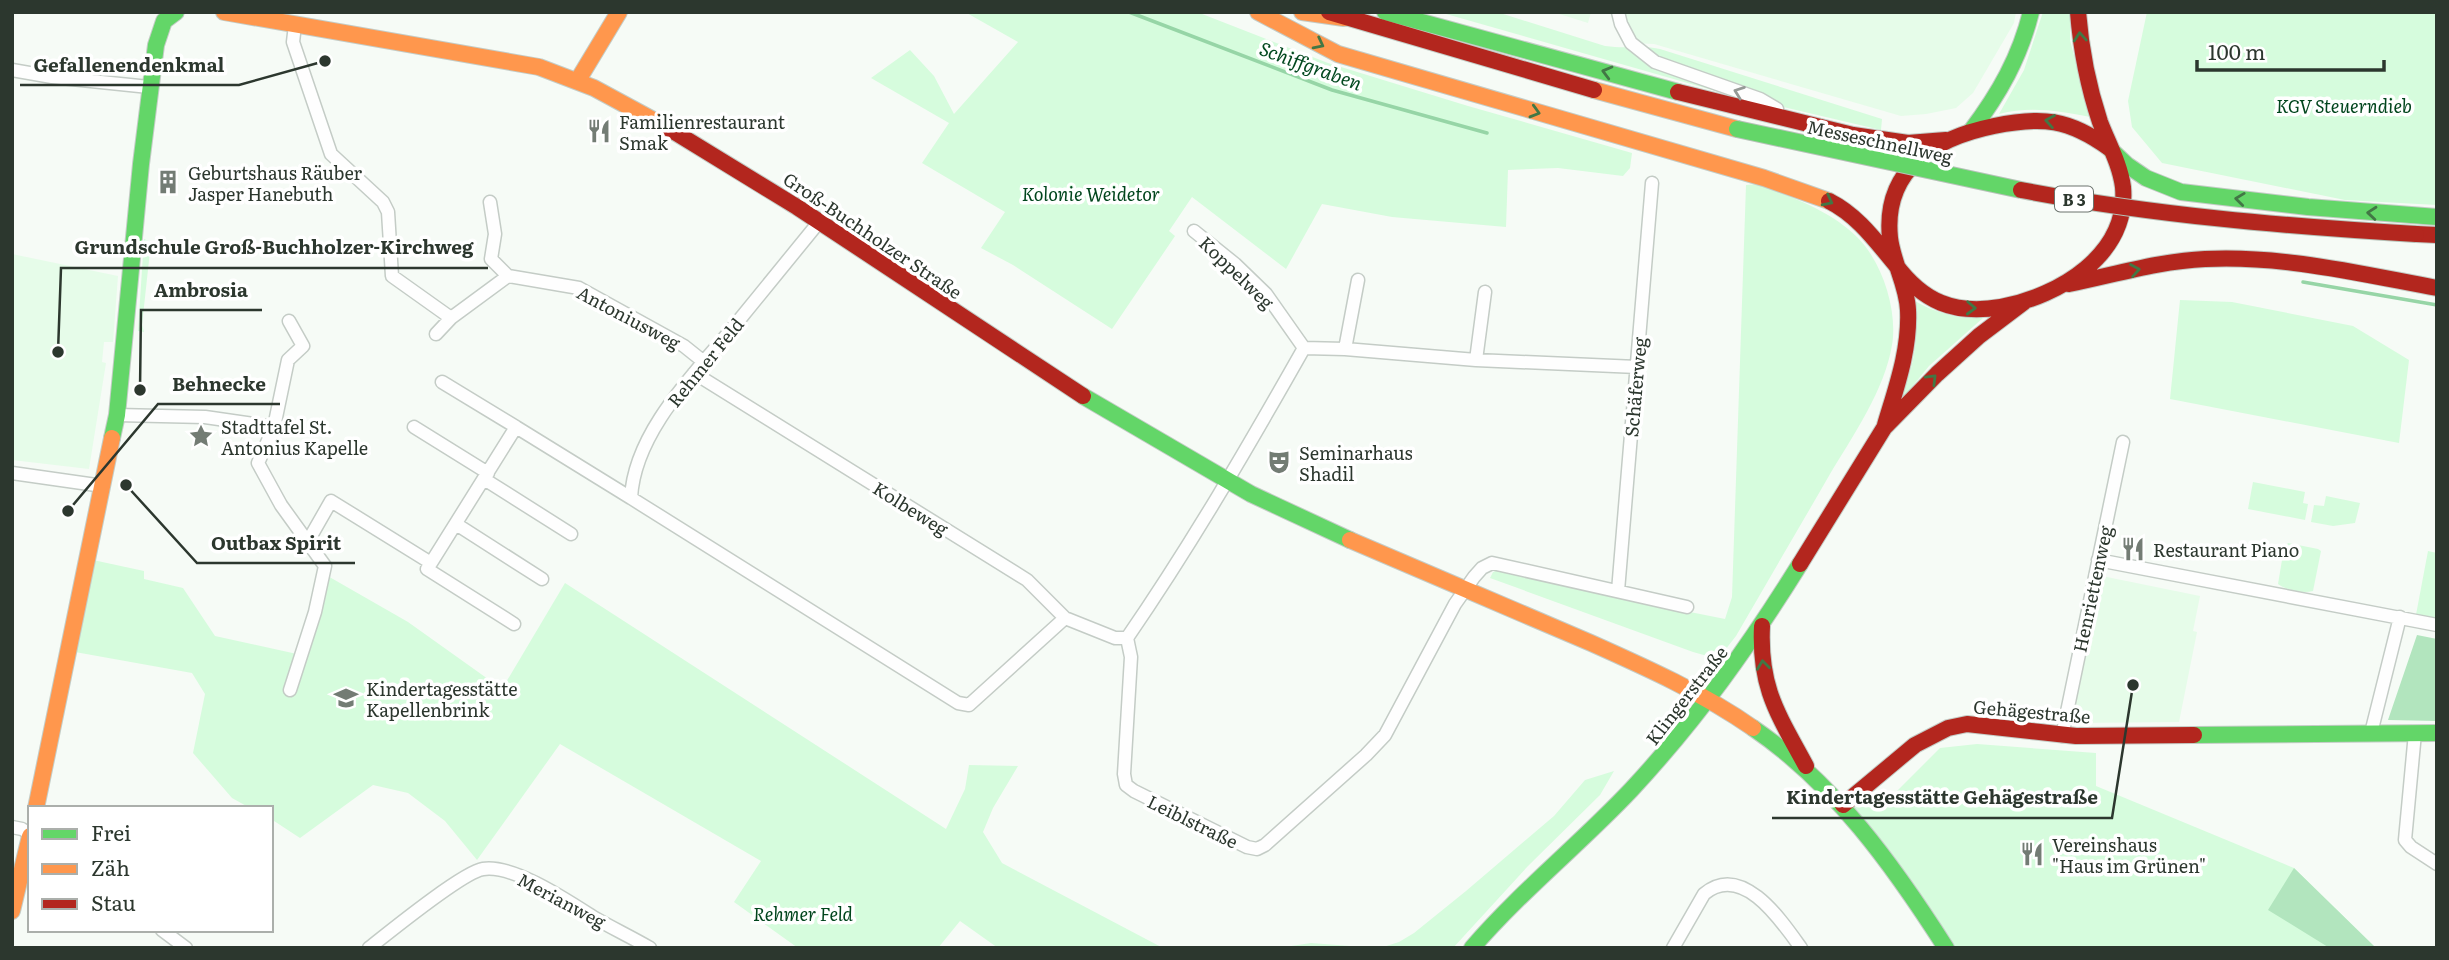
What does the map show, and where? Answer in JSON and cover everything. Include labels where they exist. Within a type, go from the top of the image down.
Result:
[{"type":"main road","name":"Groß-Buchholzer Straße","points":[[224,12],[539,67],[578,80],[695,143],[819,222],[1020,357],[1121,421],[1228,482],[1335,534],[1626,658],[1708,700],[1767,738],[1809,772]]},
{"type":"main road","points":[[578,80],[619,12]]},
{"type":"main road","points":[[1258,12],[1338,54],[1822,197],[1856,218],[1916,289],[1939,303],[1964,309],[1989,309],[2024,302],[2068,284],[2172,263],[2204,260],[2258,259],[2298,262],[2437,288]]},
{"type":"main road","points":[[1302,12],[1347,18]]},
{"type":"main road","name":"Messeschnellweg","points":[[1329,12],[1548,78],[1737,129],[1889,164],[2133,209],[2268,224],[2437,235]]},
{"type":"main road","points":[[1385,12],[1673,91],[1799,122],[1881,140],[1908,143],[1946,140]]},
{"type":"main road","points":[[1971,131],[1995,100],[2014,67],[2031,12]]},
{"type":"main road","points":[[2068,284],[2094,263],[2113,242],[2123,216],[2123,188],[2088,84],[2080,45],[2078,12]]},
{"type":"main road","points":[[36,806],[117,415],[149,87],[159,31],[164,21],[174,13]]},
{"type":"main road","points":[[1895,264],[1889,236],[1890,215],[1896,190],[1904,173],[1946,140],[1971,131],[2040,118],[2069,124],[2091,134],[2146,178],[2181,192],[2321,208],[2437,217]]},
{"type":"main road","name":"Klingerstraße","points":[[1884,428],[1909,338],[1908,305],[1895,264]]},
{"type":"main road","name":"Klingerstraße","points":[[1472,948],[1498,918],[1662,758],[1708,700],[1762,626],[1884,428],[1979,336],[2024,302]]},
{"type":"main road","points":[[1762,626],[1761,655],[1765,682],[1809,772],[1843,805],[1917,902],[1946,948]]},
{"type":"main road","name":"Gehägestraße","points":[[1843,805],[1924,737],[1967,724],[2062,736],[2437,733]]},
{"type":"main road","points":[[12,911],[28,843]]},
{"type":"street","points":[[1618,12],[1631,43],[1655,62],[1760,99],[1799,122]]},
{"type":"street","points":[[295,24],[293,42],[331,154],[383,202],[388,212],[392,276],[451,318]]},
{"type":"street","points":[[12,70],[149,87]]},
{"type":"street","name":"Schäferweg","points":[[1618,591],[1652,183]]},
{"type":"street","points":[[436,334],[451,318],[508,276],[491,259],[495,234],[490,202]]},
{"type":"street","name":"Rehmer Feld","points":[[631,498],[632,485],[656,425],[694,373],[819,222]]},
{"type":"street","name":"Koppelweg","points":[[1194,231],[1235,264],[1266,294],[1304,348]]},
{"type":"street","name":"Antoniusweg","points":[[508,276],[579,288],[684,345],[704,362]]},
{"type":"street","points":[[1345,349],[1358,280]]},
{"type":"street","points":[[1476,360],[1485,292]]},
{"type":"street","points":[[289,321],[303,346],[288,360],[274,427],[258,463],[281,505],[325,566],[316,612],[290,690]]},
{"type":"street","points":[[1127,639],[1228,482],[1304,348],[1476,360],[1637,367]]},
{"type":"street","name":"Kolbeweg","points":[[694,373],[1027,580],[1065,618],[1115,638],[1127,639]]},
{"type":"street","points":[[442,382],[958,703],[969,705],[1065,618]]},
{"type":"street","points":[[117,415],[205,417],[274,427]]},
{"type":"street","points":[[414,427],[571,534]]},
{"type":"street","points":[[514,624],[427,569],[516,427]]},
{"type":"street","name":"Henriettenweg","points":[[2062,736],[2123,442]]},
{"type":"street","points":[[12,473],[103,486]]},
{"type":"street","points":[[307,543],[331,501],[431,563]]},
{"type":"street","points":[[456,524],[542,579]]},
{"type":"street","points":[[2098,559],[2437,625]]},
{"type":"street","points":[[1466,588],[1482,568],[1492,563],[1687,607]]},
{"type":"street","name":"Leiblstraße","points":[[1127,639],[1131,657],[1126,785],[1134,792],[1247,847],[1257,849],[1265,845],[1385,735],[1466,588]]},
{"type":"street","points":[[2371,733],[2400,617]]},
{"type":"street","points":[[2416,733],[2404,840],[2437,863]]},
{"type":"street","points":[[12,827],[28,834]]},
{"type":"street","name":"Merianweg","points":[[369,948],[458,882],[481,869],[505,870],[558,895],[650,948]]},
{"type":"street","points":[[1673,948],[1704,894],[1722,883],[1734,885],[1758,897],[1801,948]]},
{"type":"street","points":[[165,932],[186,948]]},
{"type":"shaded area","points":[[1553,12],[1591,12],[1588,23]]},
{"type":"shaded area","points":[[1621,12],[2016,12],[2014,23],[1973,93],[1956,108],[1901,116],[1654,44],[1631,43]]},
{"type":"shaded area","points":[[12,254],[118,276],[113,342],[104,342],[102,362],[106,363],[89,469],[12,460]]},
{"type":"shaded area","points":[[2102,576],[2200,596],[2193,631],[2197,632],[2179,722],[2071,723]]},
{"type":"green space","name":"Kolonie Weidetor","points":[[965,12],[1197,12],[1328,63],[1632,153],[1630,168],[1623,176],[1558,168],[1508,170],[1506,227],[1392,217],[1322,204],[1286,269],[1192,197],[1169,231],[1175,236],[1112,329],[1013,265],[981,248],[1005,212],[922,163],[949,123],[871,78],[910,50],[934,76],[954,114],[1018,42]]},
{"type":"green space","points":[[1439,12],[1497,12],[1605,46],[1660,49],[1882,119],[1881,130],[1719,92]]},
{"type":"green space","points":[[2043,12],[2070,12],[2070,40],[2090,117],[2033,110],[1999,114],[2024,70]]},
{"type":"green space","name":"KGV Steuerndieb","points":[[2147,12],[2437,12],[2437,205],[2345,200],[2162,163],[2132,127],[2128,101]]},
{"type":"green space","points":[[1759,184],[1823,212],[1857,237],[1881,273],[1890,302],[1893,332],[1883,378],[1867,412],[1736,636],[1718,659],[1490,578],[1493,572],[1502,569],[1610,596],[1725,619],[1732,597],[1746,185]]},
{"type":"green space","points":[[144,239],[151,242],[142,325],[144,332],[138,331]]},
{"type":"green space","points":[[1913,300],[1946,314],[1983,318],[1929,366],[1898,404],[1908,378],[1916,341]]},
{"type":"green space","points":[[2180,300],[2232,302],[2353,326],[2409,360],[2399,443],[2170,399]]},
{"type":"green space","points":[[2253,482],[2305,492],[2303,503],[2308,504],[2305,520],[2248,509]]},
{"type":"green space","points":[[2326,496],[2360,503],[2355,523],[2333,526],[2311,522],[2314,505],[2324,506]]},
{"type":"green space","points":[[2288,543],[2321,551],[2313,591],[2295,591],[2278,584],[2284,548]]},
{"type":"green space","points":[[2428,551],[2437,553],[2437,625],[2415,620]]},
{"type":"green space","points":[[93,560],[144,571],[144,579],[183,588],[215,636],[297,654],[312,606],[319,571],[408,622],[502,689],[565,583],[946,829],[965,789],[969,765],[1018,766],[993,808],[983,832],[1002,863],[1163,948],[998,948],[960,921],[938,948],[798,948],[734,902],[761,861],[560,744],[477,860],[445,821],[408,793],[373,785],[300,838],[273,820],[273,806],[246,806],[232,798],[193,753],[205,694],[192,673],[75,652]]},
{"type":"green space","points":[[2417,635],[2437,639],[2437,721],[2388,720]]},
{"type":"green space","points":[[1977,744],[2096,753],[2096,786],[2294,868],[2376,948],[1946,948],[1845,805],[1881,807],[1940,748]]},
{"type":"green space","points":[[1614,771],[1600,795],[1528,866],[1453,948],[1380,948],[1399,942],[1414,933],[1466,891],[1554,816],[1585,780]]},
{"type":"green space","points":[[2294,868],[2376,948],[2328,947],[2268,910]]},
{"type":"green space","points":[[1311,943],[1376,948],[1278,948]]},
{"type":"waterway","name":"Schiffgraben","points":[[1129,12],[1332,90],[1487,133]]},
{"type":"waterway","name":"Schiffgraben","points":[[2303,282],[2437,305]]},
{"type":"traffic: fast","points":[[112,438],[117,415],[141,164],[156,45],[164,21],[176,12]]},
{"type":"traffic: fast","points":[[1385,12],[1678,92]]},
{"type":"traffic: fast","points":[[1971,131],[2007,74],[2021,44],[2031,12]]},
{"type":"traffic: fast","points":[[1737,129],[2021,190]]},
{"type":"traffic: fast","points":[[2110,149],[2146,178],[2181,192],[2308,207],[2437,217]]},
{"type":"traffic: fast","points":[[1083,396],[1251,494],[1350,540]]},
{"type":"traffic: fast","points":[[1472,948],[1510,907],[1612,810],[1655,763],[1721,681],[1800,564]]},
{"type":"traffic: fast","points":[[1753,728],[1783,750],[1836,800],[1905,886],[1946,948]]},
{"type":"traffic: fast","points":[[2194,735],[2437,733]]},
{"type":"traffic: slow","points":[[224,12],[539,67],[594,88],[668,128]]},
{"type":"traffic: slow","points":[[578,80],[619,12]]},
{"type":"traffic: slow","points":[[1258,12],[1338,54],[1764,178],[1829,201]]},
{"type":"traffic: slow","points":[[1302,12],[1344,18]]},
{"type":"traffic: slow","points":[[1594,90],[1737,129]]},
{"type":"traffic: slow","points":[[36,806],[112,438]]},
{"type":"traffic: slow","points":[[1350,540],[1633,662],[1695,692],[1753,728]]},
{"type":"traffic: slow","points":[[12,911],[28,844]]},
{"type":"traffic: jam","points":[[1329,12],[1594,90]]},
{"type":"traffic: jam","points":[[1895,264],[1917,288],[1941,303],[1954,307],[1984,309],[2001,307],[2045,293],[2067,282],[2102,252],[2115,233],[2122,211],[2123,187],[2117,162],[2092,95],[2078,12]]},
{"type":"traffic: jam","points":[[1678,92],[1853,135],[1908,143],[1946,140]]},
{"type":"traffic: jam","points":[[1885,425],[1907,340],[1908,310],[1890,238],[1890,214],[1895,193],[1904,175],[1917,161],[1952,139],[1972,131],[2011,123],[2054,122],[2081,131],[2109,148]]},
{"type":"traffic: jam","points":[[668,128],[797,207],[1083,396]]},
{"type":"traffic: jam","points":[[2021,190],[2218,218],[2416,234]]},
{"type":"traffic: jam","points":[[1829,201],[1857,221],[1895,264]]},
{"type":"traffic: jam","points":[[2416,234],[2437,235]]},
{"type":"traffic: jam","points":[[2069,284],[2171,262],[2234,259],[2322,267],[2437,288]]},
{"type":"traffic: jam","points":[[1800,564],[1884,428],[1979,336],[2024,302]]},
{"type":"traffic: jam","points":[[1762,626],[1764,667],[1772,700],[1806,766]]},
{"type":"traffic: jam","points":[[1843,805],[1915,745],[1948,728],[1967,724],[2076,736],[2194,735]]},
{"type":"place","name":"Gefallenendenkmal","points":[[325,61]]},
{"type":"place","name":"Familienrestaurant Smak","points":[[599,131]]},
{"type":"place","name":"Geburtshaus Räuber Jasper Hanebuth","points":[[168,182]]},
{"type":"place","name":"Grundschule Groß-Buchholzer-Kirchweg","points":[[58,352]]},
{"type":"place","name":"Ambrosia","points":[[140,390]]},
{"type":"place","name":"Stadttafel St. Antonius Kapelle","points":[[201,436]]},
{"type":"place","name":"Seminarhaus Shadil","points":[[1279,462]]},
{"type":"place","name":"Outbax Spirit","points":[[126,485]]},
{"type":"place","name":"Behnecke","points":[[68,511]]},
{"type":"place","name":"Restaurant Piano","points":[[2133,549]]},
{"type":"place","name":"Kindertagesstätte Gehägestraße","points":[[2133,685]]},
{"type":"place","name":"Kindertagesstätte Kapellenbrink","points":[[346,698]]},
{"type":"place","name":"Vereinshaus \"Haus im Grünen\"","points":[[2032,854]]}]
